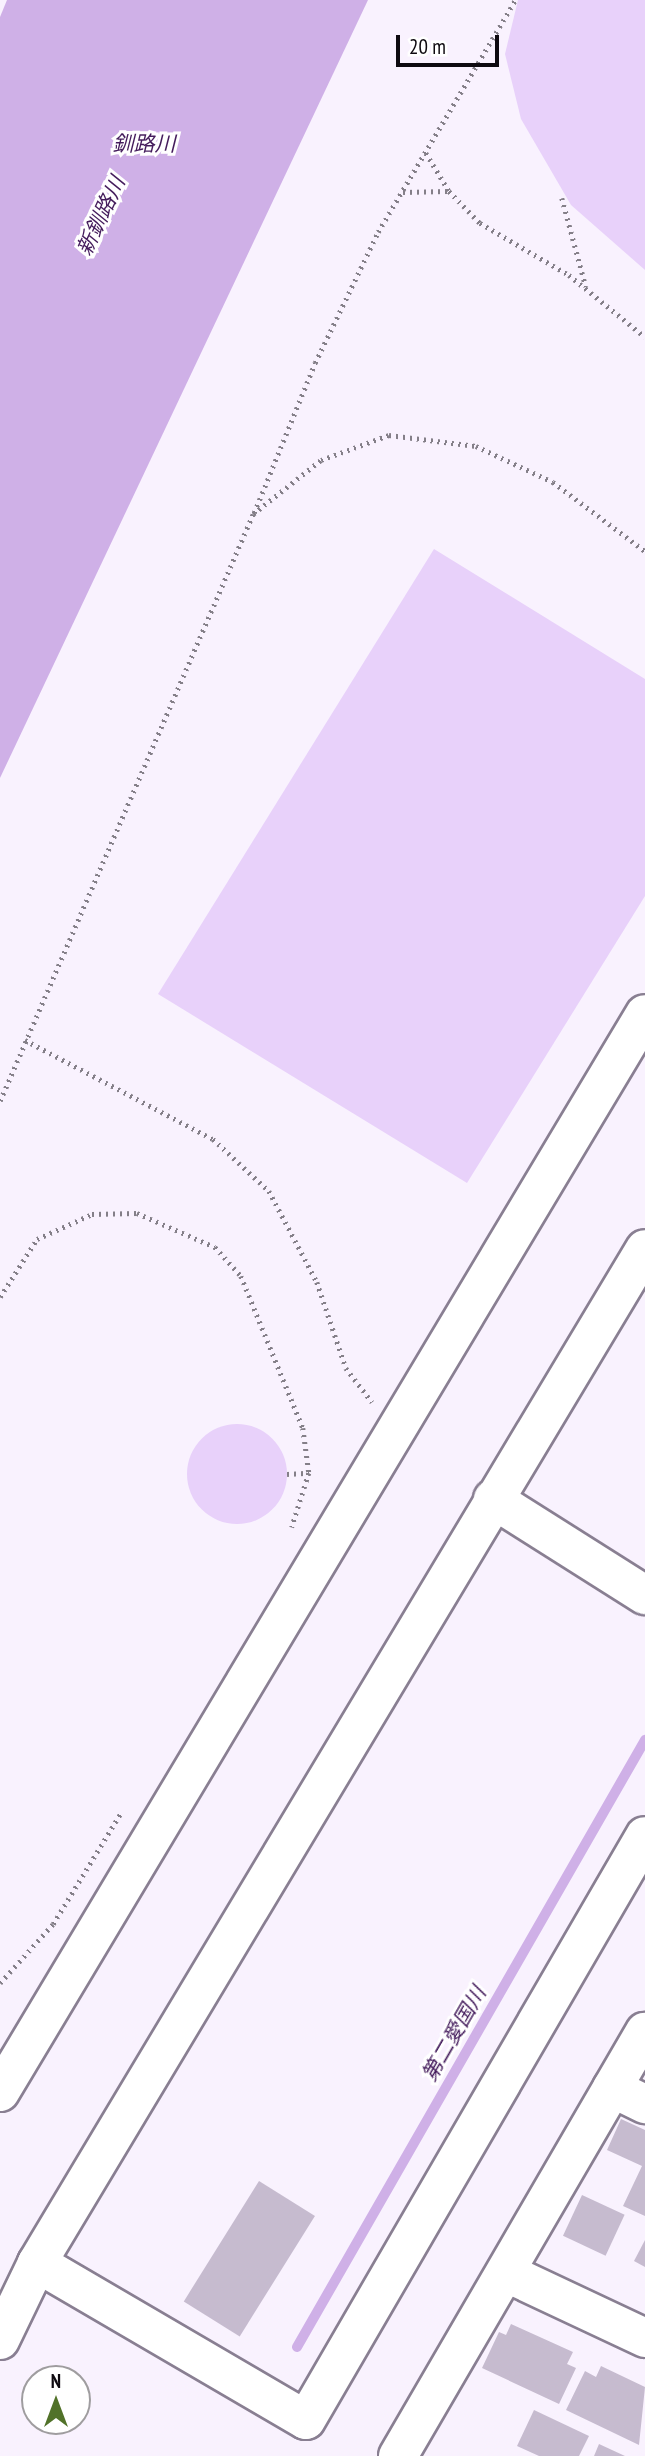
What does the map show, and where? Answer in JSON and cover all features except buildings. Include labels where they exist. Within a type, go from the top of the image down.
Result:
[{"type":"street","points":[[0,2092],[645,1014]]},
{"type":"street","points":[[0,2340],[37,2263],[492,1499],[645,1249]]},
{"type":"street","points":[[492,1499],[645,1595]]},
{"type":"street","points":[[37,2263],[306,2420],[645,1836]]},
{"type":"street","points":[[398,2456],[507,2273],[629,2096],[645,2032]]},
{"type":"street","points":[[507,2273],[645,2338]]},
{"type":"path","points":[[0,1101],[253,514],[315,363],[402,192],[515,0]]},
{"type":"path","points":[[426,153],[449,191],[480,223],[586,288],[645,337]]},
{"type":"path","points":[[402,192],[449,191]]},
{"type":"path","points":[[562,198],[586,288]]},
{"type":"path","points":[[253,514],[321,460],[389,435],[476,446],[553,482],[645,551]]},
{"type":"path","points":[[25,1040],[213,1139],[269,1191],[317,1282],[346,1368],[396,1433]]},
{"type":"path","points":[[0,1297],[37,1239],[92,1214],[137,1213],[215,1247],[241,1276],[303,1428],[309,1473],[288,1538]]},
{"type":"path","points":[[287,1474],[309,1473]]},
{"type":"path","points":[[0,1983],[53,1924],[124,1807]]},
{"type":"shaded area","points":[[518,0],[645,0],[645,270],[571,205],[521,119],[505,54]]},
{"type":"shaded area","points":[[434,549],[645,679],[645,896],[467,1183],[158,994]]},
{"type":"shaded area","points":[[237,1424],[256,1428],[272,1439],[283,1455],[287,1474],[283,1493],[272,1509],[256,1520],[237,1524],[218,1520],[202,1509],[191,1493],[187,1474],[191,1455],[202,1439],[218,1428]]},
{"type":"water","name":"釧路川","points":[[7,0],[368,0],[0,778],[0,17]]},
{"type":"waterway","name":"第二愛国川","points":[[297,2347],[645,1740]]},
{"type":"water label","name":"新釧路川","points":[[101,216]]}]
